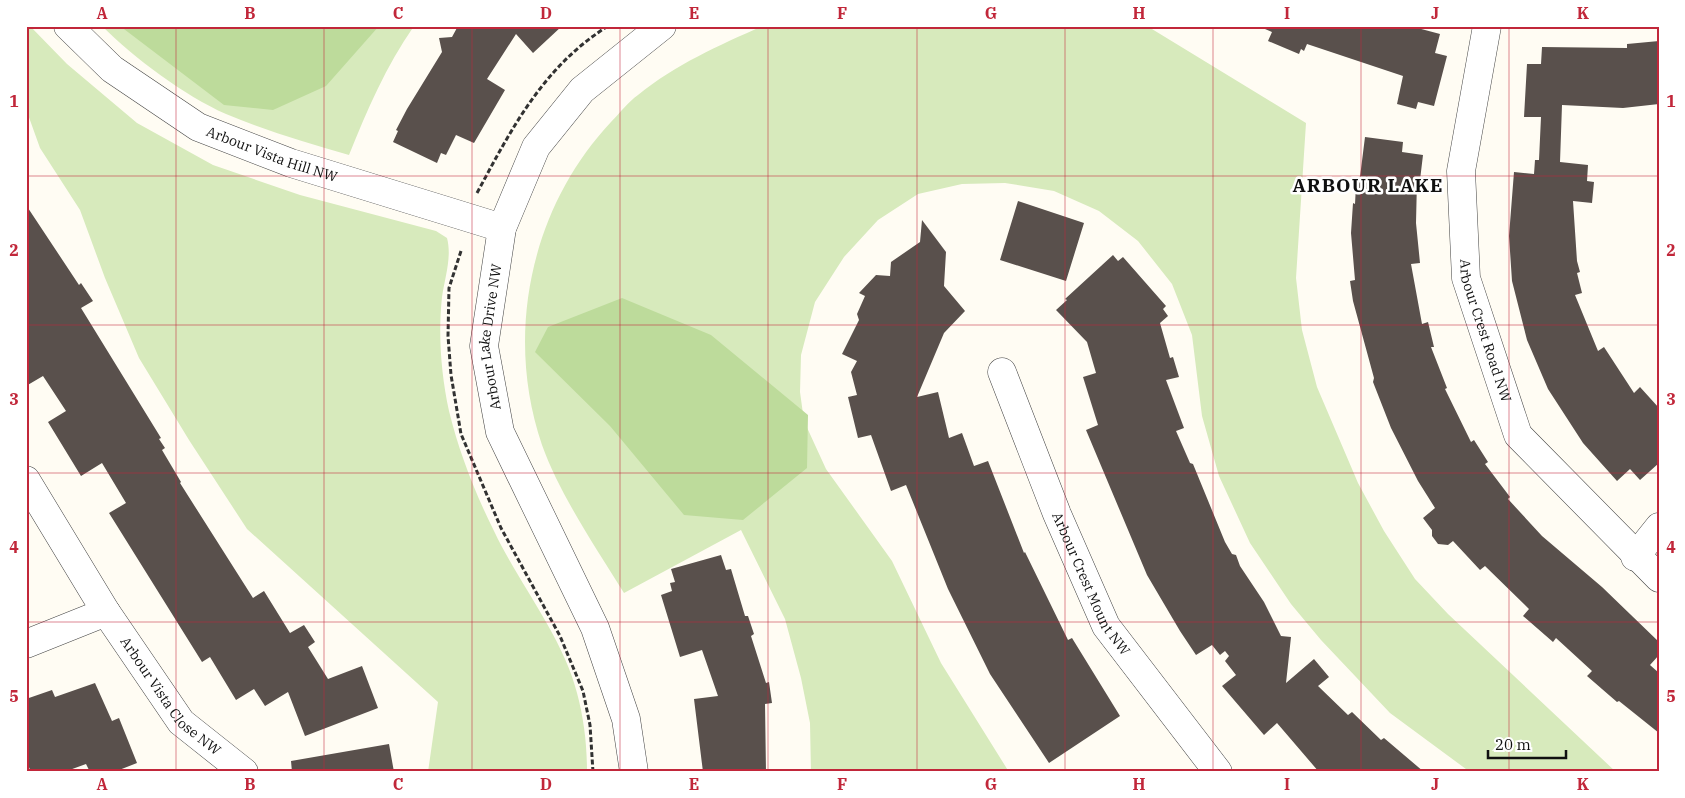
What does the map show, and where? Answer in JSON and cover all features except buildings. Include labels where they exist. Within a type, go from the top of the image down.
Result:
[{"type":"street","name":"Arbour Vista Hill NW","points":[[68,26],[112,69],[198,127],[291,164],[502,228]]},
{"type":"street","name":"Arbour Lake Drive NW","points":[[634,772],[626,719],[594,628],[500,432],[484,346],[502,228],[536,147],[582,90],[662,26]]},
{"type":"street","name":"Arbour Crest Road NW","points":[[1487,26],[1461,171],[1466,278],[1518,435],[1636,557],[1659,578]]},
{"type":"street","name":"Arbour Crest Mount NW","points":[[1002,372],[1057,514],[1106,626],[1218,772]]},
{"type":"street","name":"Arbour Vista Close NW","points":[[26,480],[106,612],[180,722],[244,772]]},
{"type":"street","points":[[1636,557],[1659,527]]},
{"type":"street","points":[[26,644],[106,612]]},
{"type":"green space","points":[[26,26],[30,26],[67,64],[137,123],[213,165],[300,195],[436,231],[447,238],[449,252],[442,297],[440,340],[449,411],[468,472],[487,517],[551,631],[571,673],[583,722],[587,772],[428,772],[438,702],[247,529],[189,440],[139,358],[105,278],[80,210],[40,148],[26,109]]},
{"type":"green space","points":[[102,26],[414,26],[378,89],[349,155],[271,131],[210,106],[177,87],[129,51]]},
{"type":"green space","points":[[120,26],[379,26],[326,86],[273,110],[224,105]]},
{"type":"green space","points":[[763,26],[1147,26],[1306,123],[1296,278],[1302,330],[1317,387],[1358,483],[1384,531],[1415,579],[1448,614],[1616,772],[1470,772],[1390,713],[1321,640],[1291,604],[1250,543],[1219,476],[1202,416],[1192,335],[1172,284],[1138,241],[1099,211],[1054,191],[1005,183],[962,184],[918,194],[878,220],[844,257],[815,302],[801,355],[800,392],[804,421],[826,469],[892,561],[941,663],[1009,772],[811,772],[810,723],[801,678],[785,619],[741,530],[624,593],[579,521],[558,483],[542,445],[531,403],[526,360],[526,316],[532,274],[544,232],[561,193],[584,156],[627,104],[652,84],[698,56]]},
{"type":"green space","points":[[622,298],[711,335],[808,415],[807,468],[743,520],[684,515],[610,426],[535,352],[548,327]]},
{"type":"district","name":"ARBOUR LAKE","points":[[1368,185]]}]
